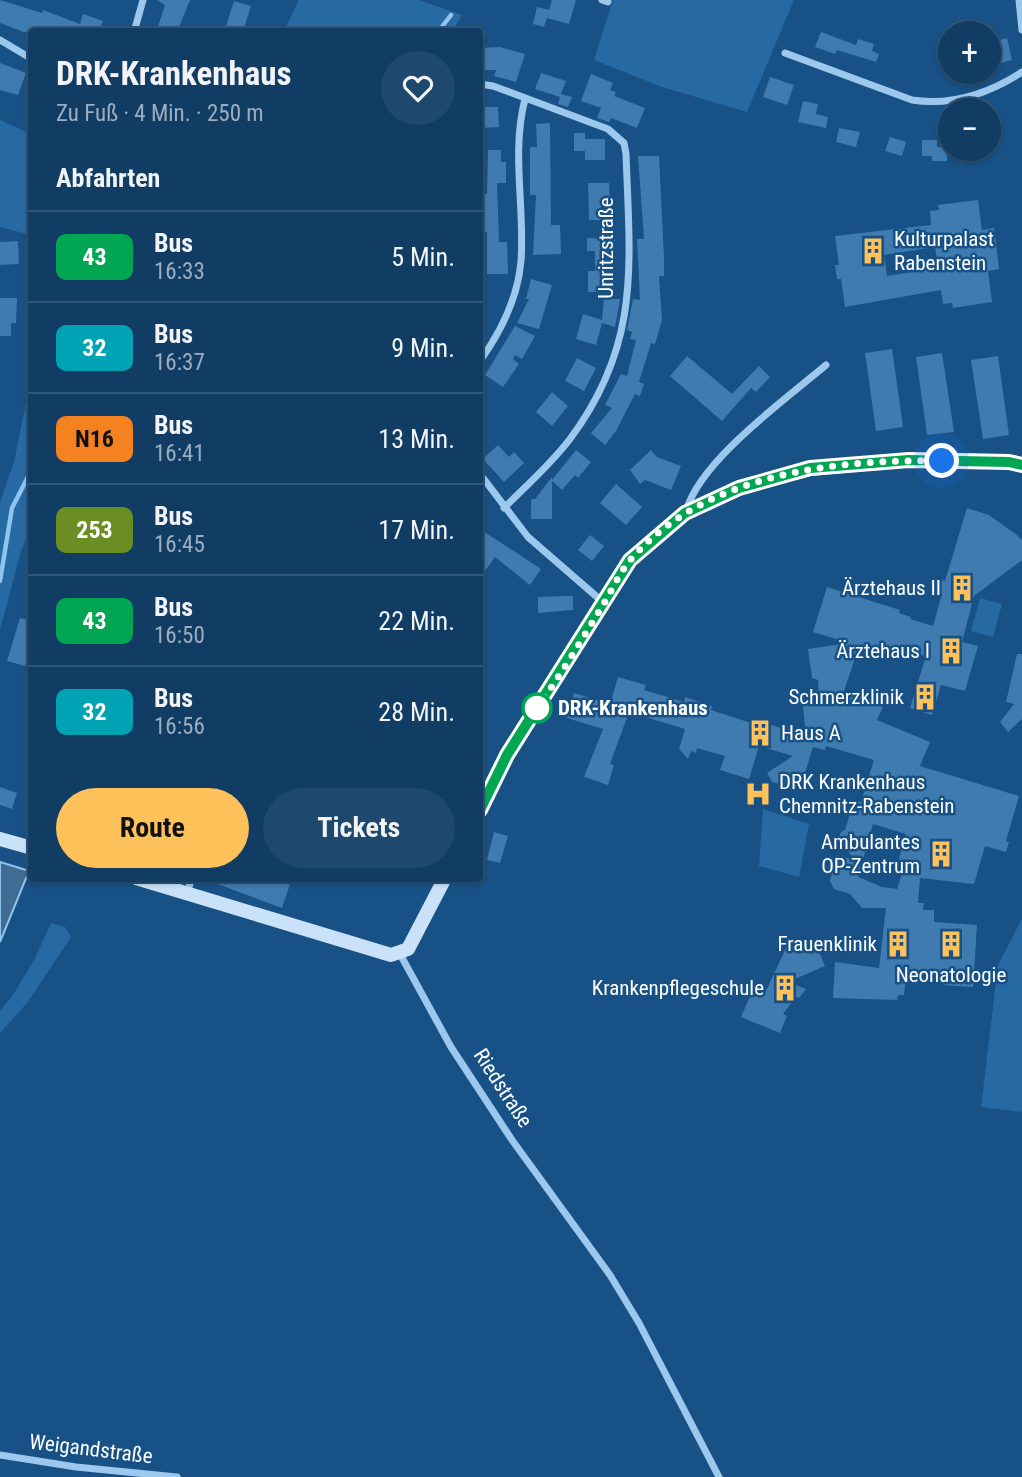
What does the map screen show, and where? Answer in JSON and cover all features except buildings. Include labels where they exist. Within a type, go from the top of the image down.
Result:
[{"type":"street","points":[[135,28],[143,0]]},
{"type":"street","points":[[1019,0],[1022,30]]},
{"type":"street","points":[[0,40],[28,57]]},
{"type":"street","points":[[785,54],[912,100],[932,103],[974,96],[1022,72]]},
{"type":"street","name":"Unritzstraße","points":[[483,84],[608,129],[624,143],[629,295],[616,351],[605,382],[569,441],[504,508]]},
{"type":"street","points":[[483,356],[499,332],[520,264],[517,152],[525,99]]},
{"type":"street","points":[[685,513],[690,496],[733,445],[826,365]]},
{"type":"street","points":[[483,804],[507,755],[630,560],[685,513],[739,488],[810,468],[909,460],[1009,462],[1022,465]]},
{"type":"street","points":[[483,478],[528,537],[604,603]]},
{"type":"street","points":[[0,839],[28,847]]},
{"type":"street","points":[[150,882],[391,955],[408,949],[443,882]]},
{"type":"street","points":[[187,893],[191,882]]},
{"type":"street","name":"Riedstraße","points":[[400,954],[451,1047],[481,1094],[610,1275],[639,1323],[719,1477]]},
{"type":"street","name":"Weigandstraße","points":[[0,1455],[76,1467],[177,1477]]},
{"type":"shaded area","points":[[299,0],[419,0],[462,15],[455,28],[285,28]]},
{"type":"shaded area","points":[[613,0],[794,0],[747,112],[662,87],[594,60]]},
{"type":"shaded area","points":[[0,120],[28,133],[28,234],[0,227]]},
{"type":"shaded area","points":[[28,393],[28,536],[21,551],[0,630],[0,502],[14,462]]},
{"type":"shaded area","points":[[980,598],[1002,604],[993,637],[971,631]]},
{"type":"shaded area","points":[[763,809],[809,824],[799,877],[759,866]]},
{"type":"shaded area","points":[[0,862],[28,871],[28,873],[0,942]]},
{"type":"shaded area","points":[[1022,919],[1022,1112],[981,1107],[998,965]]},
{"type":"shaded area","points":[[51,923],[65,927],[71,937],[28,1002],[0,1033],[0,1011],[34,960]]},
{"type":"waterway","points":[[441,28],[451,15]]},
{"type":"waterway","points":[[0,581],[12,508],[28,477]]},
{"type":"bus line","name":"43","points":[[483,804],[507,755],[630,560],[685,513],[739,488],[810,468],[909,460],[1009,462],[1022,465]]},
{"type":"place","name":"Kulturpalast Rabenstein","points":[[873,251]]},
{"type":"place","name":"Ärztehaus II","points":[[962,588]]},
{"type":"place","name":"Ärztehaus I","points":[[951,651]]},
{"type":"place","name":"Schmerzklinik","points":[[925,697]]},
{"type":"place","name":"DRK-Krankenhaus","points":[[537,708]]},
{"type":"place","name":"Haus A","points":[[760,733]]},
{"type":"place","name":"DRK Krankenhaus Chemnitz-Rabenstein","points":[[758,794]]},
{"type":"place","name":"Ambulantes OP-Zentrum","points":[[941,854]]},
{"type":"place","name":"Frauenklinik","points":[[898,944]]},
{"type":"place","name":"Neonatologie","points":[[951,944]]},
{"type":"place","name":"Krankenpflegeschule","points":[[785,988]]},
{"type":"route","points":[[537,708],[630,560],[685,513],[739,488],[810,468],[909,460],[942,461]]}]
